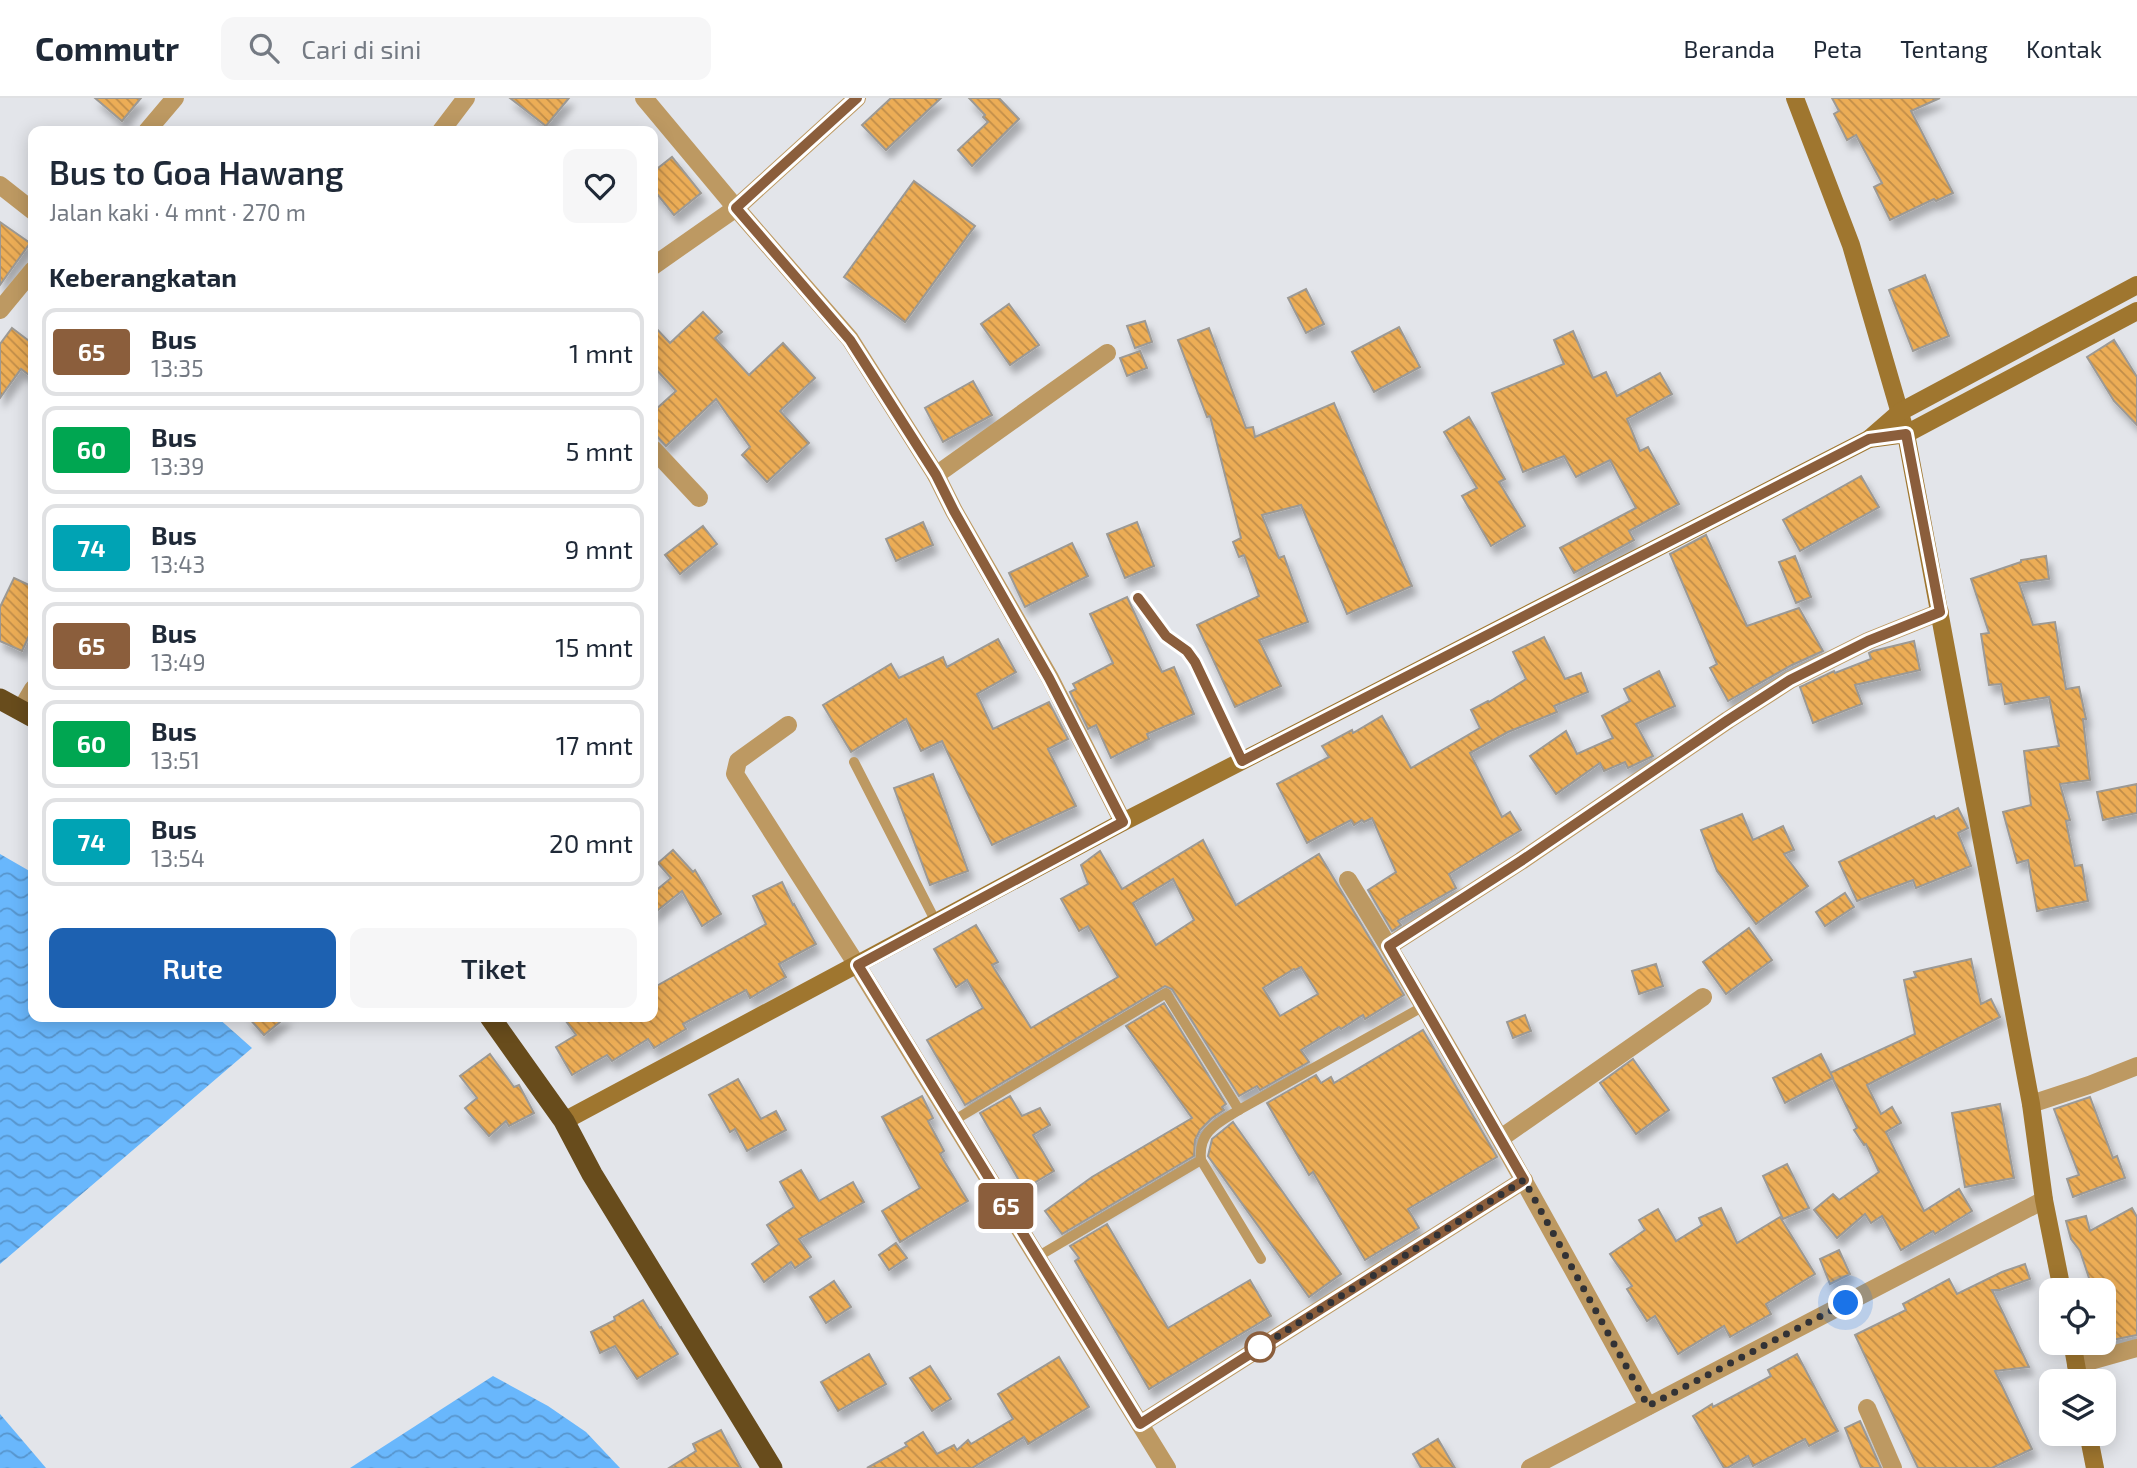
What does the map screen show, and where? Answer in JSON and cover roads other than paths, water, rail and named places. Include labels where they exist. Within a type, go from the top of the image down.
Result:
[{"type":"highway","points":[[0,699],[27,714]]},
{"type":"highway","points":[[494,1022],[565,1121],[592,1174],[772,1468]]},
{"type":"main road","points":[[1795,98],[1851,245],[1906,434],[2031,1104],[2044,1200],[2060,1278]]},
{"type":"main road","points":[[565,1121],[1123,822],[1869,439],[1900,412],[2137,285]]},
{"type":"main road","points":[[1869,439],[1906,434],[2137,312]]},
{"type":"main road","points":[[2091,1446],[2095,1468]]},
{"type":"street","points":[[151,126],[175,98]]},
{"type":"street","points":[[445,126],[466,98]]},
{"type":"street","points":[[644,98],[850,340],[936,475],[1049,678],[1123,822]]},
{"type":"street","points":[[658,263],[736,208],[857,98]]},
{"type":"street","points":[[0,185],[28,207]]},
{"type":"street","points":[[0,310],[28,276]]},
{"type":"street","points":[[936,475],[1107,353]]},
{"type":"street","points":[[658,454],[699,498]]},
{"type":"street","points":[[1389,946],[1521,861],[1790,680],[1868,641],[1940,612]]},
{"type":"street","points":[[788,725],[738,761],[735,774],[858,965],[1167,1468]]},
{"type":"street","points":[[1348,880],[1501,1138],[1648,1406]]},
{"type":"street","points":[[1501,1138],[1703,998]]},
{"type":"street","points":[[2031,1104],[2137,1066]]},
{"type":"street","points":[[1140,1424],[1524,1180]]},
{"type":"street","points":[[1530,1468],[2044,1200]]},
{"type":"street","points":[[2087,1369],[2137,1348]]},
{"type":"street","points":[[1867,1408],[1893,1468]]},
{"type":"lane","points":[[1138,598],[1166,636],[1187,651],[1195,662],[1242,761]]},
{"type":"lane","points":[[854,762],[936,922]]},
{"type":"lane","points":[[953,1121],[1166,993],[1239,1110]]},
{"type":"lane","points":[[1261,1259],[1201,1160],[1200,1147],[1205,1136],[1214,1126],[1239,1110],[1424,1006]]},
{"type":"lane","points":[[1037,1257],[1201,1160]]},
{"type":"water","points":[[0,854],[28,870],[28,1022],[223,1022],[252,1048],[0,1264]]},
{"type":"water","points":[[493,1376],[548,1406],[586,1432],[620,1468],[350,1468]]},
{"type":"water","points":[[0,1414],[46,1468],[0,1468]]}]
